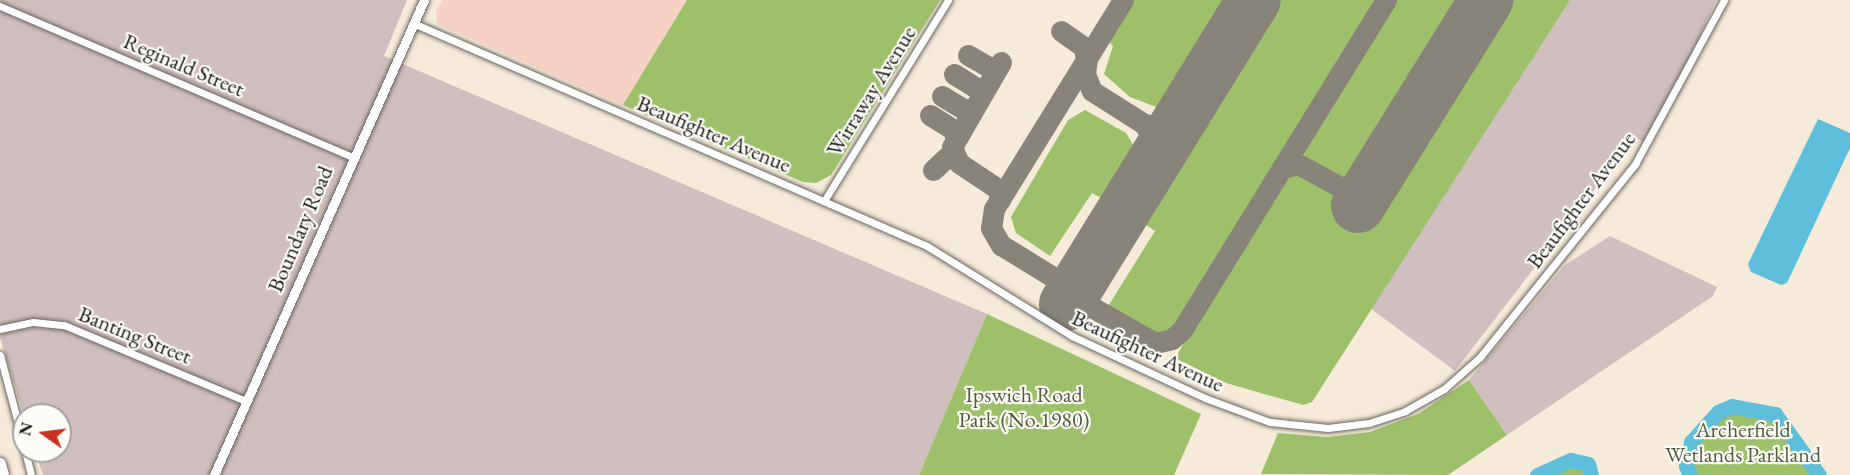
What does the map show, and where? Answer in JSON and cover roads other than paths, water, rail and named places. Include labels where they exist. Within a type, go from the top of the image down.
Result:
[{"type":"highway","points":[[0,464],[3,475]]},
{"type":"main road","name":"Boundary Road","points":[[214,475],[424,0]]},
{"type":"street","name":"Wirraway Avenue","points":[[824,201],[948,0]]},
{"type":"street","name":"Beaufighter Avenue","points":[[413,23],[948,257],[1096,349],[1224,406],[1285,426],[1328,428],[1369,423],[1426,400],[1459,378],[1485,350],[1635,164],[1724,0]]},
{"type":"street","name":"Reginald Street","points":[[0,6],[353,157]]},
{"type":"street","name":"Banting Street","points":[[3,328],[33,322],[64,325],[246,401]]},
{"type":"street","points":[[0,355],[13,403]]},
{"type":"water","points":[[1818,119],[1850,133],[1850,148],[1787,283],[1781,285],[1751,272],[1748,264]]},
{"type":"waterway","points":[[1690,475],[1686,466],[1691,442],[1718,412],[1732,406],[1775,414],[1819,475]]},
{"type":"waterway","points":[[1537,475],[1571,460],[1588,464],[1591,475]]},
{"type":"park label","name":"Ipswich Road Park (No.1980)","points":[[1024,407]]},
{"type":"park label","name":"Archerfield Wetlands Parkland","points":[[1743,442]]}]
